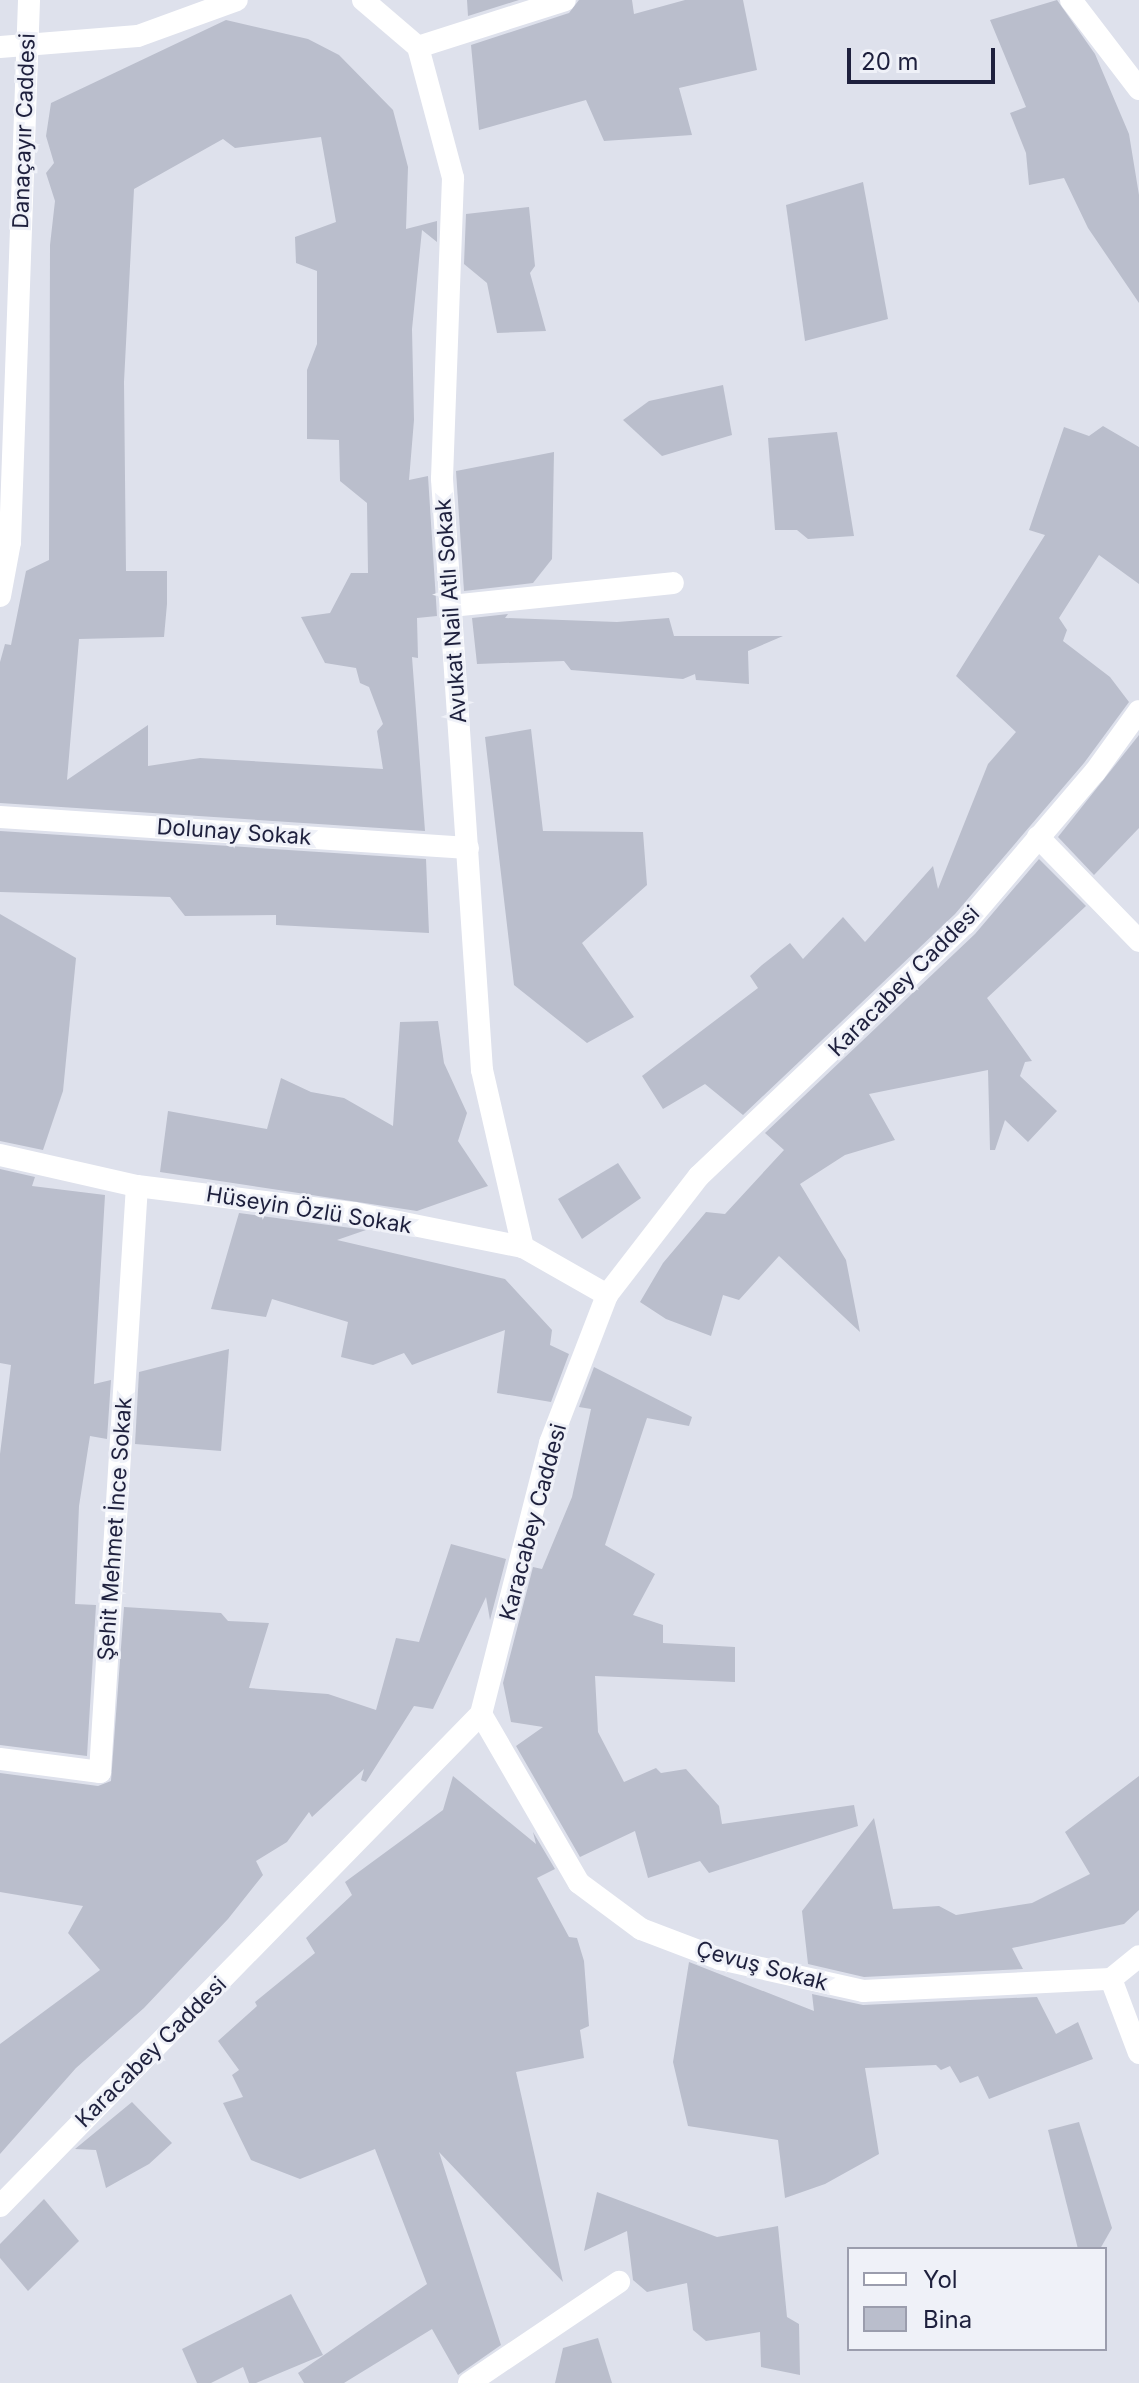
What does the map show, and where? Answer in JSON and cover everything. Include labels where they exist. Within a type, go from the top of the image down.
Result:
[{"type":"street","name":"Danaçayır Caddesi","points":[[0,596],[5,544],[29,0]]},
{"type":"street","points":[[0,47],[26,48],[138,36],[237,0]]},
{"type":"street","points":[[363,0],[418,47],[565,0]]},
{"type":"street","points":[[1071,0],[1139,89]]},
{"type":"street","name":"Avukat Nail Atlı Sokak","points":[[418,47],[453,178],[442,479],[482,1070],[523,1247]]},
{"type":"street","points":[[451,606],[673,583]]},
{"type":"street","name":"Karacabey Caddesi","points":[[0,2206],[481,1714],[550,1443],[607,1295],[699,1176],[965,924],[1139,711]]},
{"type":"street","name":"Dolunay Sokak","points":[[0,817],[468,848]]},
{"type":"street","points":[[1038,837],[1139,941]]},
{"type":"street","name":"Hüseyin Özlü Sokak","points":[[0,1155],[137,1186],[354,1213],[523,1247],[607,1295]]},
{"type":"street","name":"Şehit Mehmet İnce Sokak","points":[[0,1759],[100,1772],[137,1186]]},
{"type":"street","name":"Çevuş Sokak","points":[[481,1714],[579,1883],[641,1929],[720,1959],[863,1991],[1111,1979]]},
{"type":"street","points":[[1139,1956],[1111,1979],[1139,2053]]},
{"type":"street","points":[[469,2383],[619,2282]]},
{"type":"building","points":[[467,0],[519,0],[468,16]]},
{"type":"building","points":[[579,0],[632,0],[634,14],[685,0],[743,0],[757,70],[679,88],[692,135],[604,141],[586,100],[479,130],[471,45],[569,13]]},
{"type":"building","points":[[1057,0],[1095,54],[1129,134],[1139,195],[1139,303],[1088,228],[1064,178],[1029,185],[1026,153],[1010,113],[1026,107],[990,20]]},
{"type":"building","points":[[226,20],[308,39],[339,55],[393,110],[408,167],[406,229],[437,221],[437,242],[422,230],[412,329],[414,420],[409,480],[428,476],[437,616],[417,618],[418,658],[412,657],[425,831],[0,803],[0,662],[5,644],[11,645],[26,571],[49,560],[50,245],[55,201],[46,173],[54,163],[46,136],[51,103]],"holes":[[[321,137],[336,222],[295,237],[296,263],[317,271],[317,344],[307,370],[307,439],[339,440],[340,481],[367,503],[368,573],[351,573],[330,613],[301,617],[325,663],[356,668],[360,683],[369,687],[383,724],[377,731],[383,769],[200,758],[148,766],[148,725],[67,780],[79,639],[164,637],[167,571],[126,571],[124,382],[134,189],[223,139],[235,148]]]},
{"type":"building","points":[[863,182],[888,319],[805,341],[786,205]]},
{"type":"building","points":[[529,207],[535,266],[530,273],[546,331],[497,333],[487,283],[464,264],[466,214]]},
{"type":"building","points":[[723,385],[732,435],[662,456],[623,420],[649,401]]},
{"type":"building","points":[[1103,426],[1139,447],[1139,584],[1099,555],[1059,618],[1067,630],[1063,641],[1110,677],[1129,702],[1084,763],[955,914],[743,1115],[705,1084],[663,1109],[642,1076],[758,988],[750,976],[762,965],[790,943],[803,959],[843,917],[865,942],[933,866],[938,889],[988,764],[1016,732],[956,676],[1045,535],[1029,530],[1064,427],[1089,436]]},
{"type":"building","points":[[837,432],[854,536],[808,539],[797,530],[775,530],[768,438]]},
{"type":"building","points":[[554,452],[552,559],[533,583],[464,591],[456,471]]},
{"type":"building","points":[[508,614],[505,618],[617,622],[669,618],[674,636],[783,636],[748,651],[749,684],[696,680],[695,674],[683,679],[571,670],[564,661],[477,664],[472,618]]},
{"type":"building","points":[[531,729],[543,831],[643,832],[647,885],[582,943],[634,1017],[587,1043],[514,985],[485,737]]},
{"type":"building","points":[[1139,735],[1139,828],[1094,875],[1058,837]]},
{"type":"building","points":[[0,831],[426,859],[429,933],[276,925],[276,915],[185,916],[170,897],[0,892]]},
{"type":"building","points":[[1039,859],[1086,906],[987,998],[1032,1061],[1025,1062],[1020,1076],[1057,1111],[1028,1142],[1005,1120],[995,1150],[990,1150],[988,1070],[869,1094],[895,1140],[845,1155],[800,1184],[846,1260],[860,1332],[779,1256],[739,1300],[723,1295],[711,1336],[666,1319],[640,1302],[663,1263],[706,1212],[725,1214],[784,1150],[765,1133],[975,934]]},
{"type":"building","points":[[0,914],[76,958],[63,1091],[43,1150],[0,1141]]},
{"type":"building","points":[[438,1021],[444,1063],[467,1113],[458,1141],[488,1186],[417,1211],[160,1172],[168,1111],[267,1129],[281,1078],[311,1092],[344,1098],[393,1126],[400,1022]]},
{"type":"building","points":[[618,1163],[641,1198],[582,1239],[558,1199]]},
{"type":"building","points":[[0,1169],[35,1177],[32,1186],[105,1195],[94,1384],[111,1380],[107,1439],[90,1436],[79,1506],[75,1604],[96,1605],[87,1756],[0,1745],[0,1454],[11,1365],[0,1363]]},
{"type":"building","points":[[239,1213],[366,1230],[337,1240],[505,1279],[552,1330],[550,1345],[569,1354],[551,1402],[497,1393],[505,1330],[412,1365],[404,1353],[373,1365],[341,1357],[348,1322],[272,1299],[266,1317],[211,1309]]},
{"type":"building","points":[[229,1349],[221,1451],[135,1444],[139,1372]]},
{"type":"building","points":[[594,1367],[692,1417],[689,1426],[647,1418],[605,1545],[655,1574],[633,1615],[663,1625],[663,1643],[735,1647],[735,1682],[595,1676],[598,1732],[624,1782],[656,1768],[661,1773],[686,1769],[719,1806],[722,1824],[854,1805],[858,1826],[709,1873],[700,1861],[648,1878],[635,1831],[580,1857],[516,1746],[543,1727],[511,1722],[503,1683],[533,1567],[542,1569],[572,1497],[591,1409],[579,1407]]},
{"type":"building","points":[[451,1544],[506,1559],[490,1620],[486,1597],[433,1709],[414,1706],[366,1782],[361,1780],[364,1769],[312,1817],[309,1812],[287,1842],[256,1861],[263,1875],[228,1919],[144,2008],[76,2068],[0,2154],[0,2044],[100,1970],[68,1933],[83,1906],[0,1892],[0,1773],[98,1786],[111,1781],[124,1607],[221,1613],[228,1621],[269,1623],[249,1688],[328,1694],[376,1710],[396,1638],[419,1642]]},
{"type":"building","points":[[453,1776],[536,1844],[533,1832],[555,1869],[537,1878],[569,1937],[577,1938],[584,1961],[589,2026],[580,2030],[584,2058],[516,2072],[563,2282],[439,2152],[501,2345],[458,2375],[432,2329],[344,2383],[304,2383],[298,2373],[427,2284],[375,2149],[300,2179],[251,2160],[223,2103],[243,2097],[232,2075],[239,2070],[218,2041],[257,2006],[255,2002],[315,1953],[306,1938],[352,1895],[345,1882],[443,1810]]},
{"type":"building","points":[[1139,1776],[1139,1910],[1124,1924],[1012,1948],[1023,1969],[864,1977],[808,1964],[802,1911],[874,1818],[893,1909],[939,1906],[956,1915],[1032,1903],[1090,1874],[1065,1832]]},
{"type":"building","points":[[689,1962],[814,2011],[812,1994],[863,2005],[1037,1997],[1056,2034],[1078,2022],[1093,2059],[989,2099],[978,2076],[960,2083],[950,2066],[941,2070],[936,2065],[865,2068],[879,2154],[825,2184],[785,2198],[778,2140],[688,2126],[673,2062]]},
{"type":"building","points":[[132,2102],[172,2143],[149,2164],[106,2188],[96,2150],[75,2149]]},
{"type":"building","points":[[1079,2122],[1112,2228],[1101,2247],[1077,2247],[1048,2130]]},
{"type":"building","points":[[597,2192],[717,2237],[778,2226],[787,2317],[799,2324],[800,2375],[761,2367],[760,2332],[706,2341],[693,2330],[687,2283],[647,2292],[633,2280],[627,2231],[584,2251]]},
{"type":"building","points":[[44,2199],[79,2241],[28,2291],[0,2258],[0,2244]]},
{"type":"building","points":[[291,2294],[323,2355],[256,2383],[249,2383],[243,2367],[211,2383],[197,2383],[182,2349]]},
{"type":"building","points":[[598,2338],[612,2383],[555,2383],[563,2348]]}]
